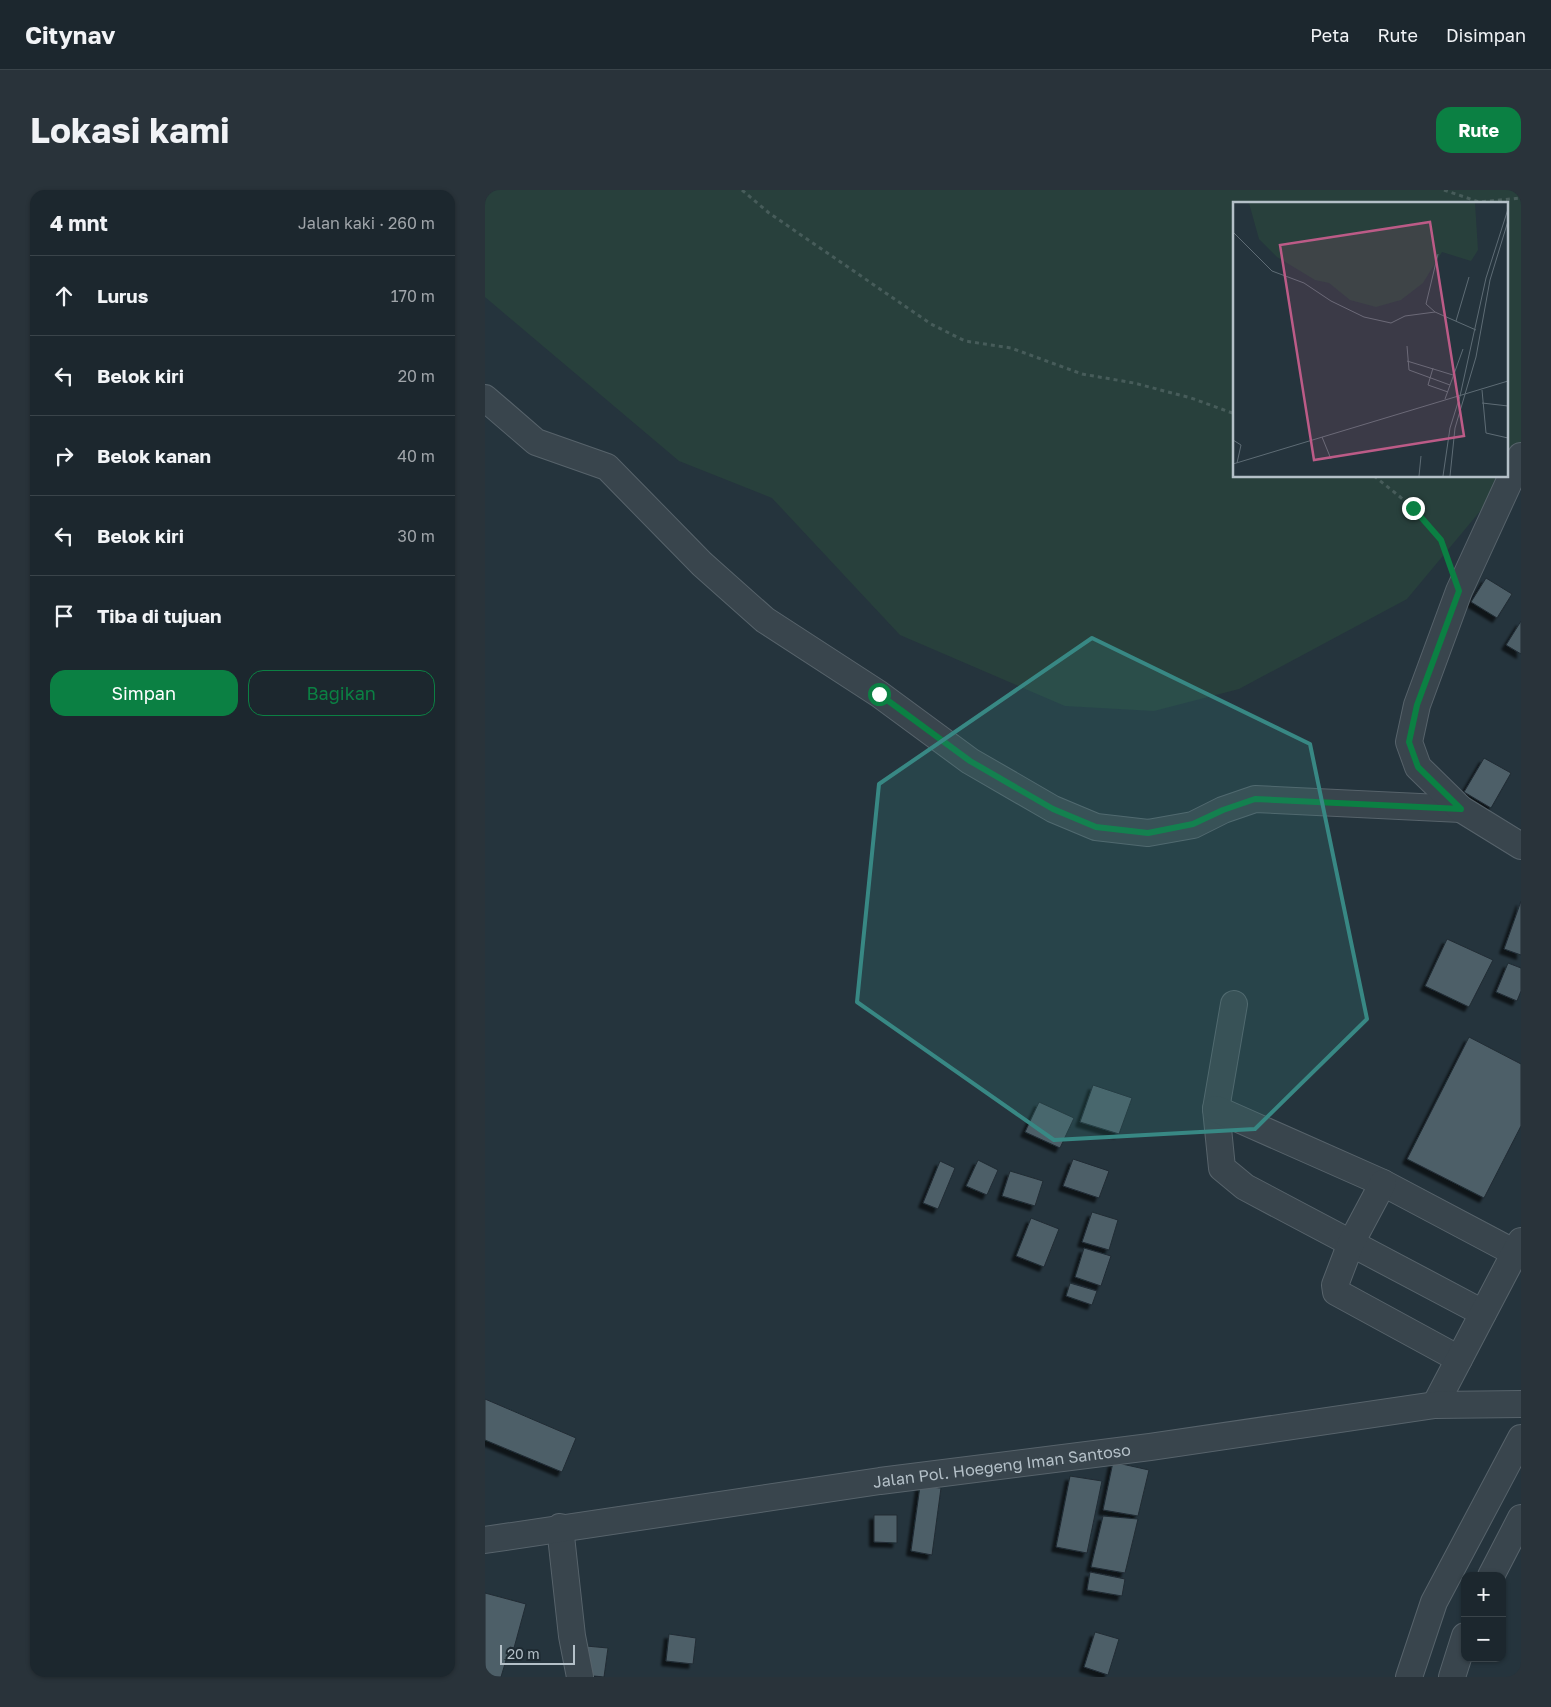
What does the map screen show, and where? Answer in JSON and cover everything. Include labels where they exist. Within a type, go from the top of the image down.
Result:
[{"type":"street","points":[[485,398],[536,442],[607,467],[702,564],[765,620],[879,694],[970,761],[1053,809],[1079,820],[1096,827],[1148,833],[1193,824],[1223,810],[1255,799],[1461,809]]},
{"type":"street","points":[[1521,456],[1459,591],[1417,705],[1409,742],[1418,767],[1461,809],[1521,846]]},
{"type":"street","points":[[1234,1004],[1217,1109],[1222,1168],[1245,1187],[1483,1313]]},
{"type":"street","points":[[1217,1109],[1383,1183],[1518,1247],[1435,1405]]},
{"type":"street","points":[[1383,1183],[1351,1243],[1335,1284],[1336,1292],[1459,1358]]},
{"type":"street","name":"Jalan Pol. Hoegeng Iman Santoso","points":[[485,1540],[560,1527],[880,1481],[1159,1446],[1435,1405],[1521,1404]]},
{"type":"street","points":[[1409,1677],[1434,1602],[1521,1438]]},
{"type":"street","points":[[1493,1572],[1521,1518]]},
{"type":"street","points":[[560,1527],[572,1636],[580,1677]]},
{"type":"street","points":[[1452,1677],[1461,1649]]},
{"type":"path","points":[[742,190],[769,213],[931,324],[965,341],[1011,348],[1082,374],[1135,383],[1191,398],[1233,413]]},
{"type":"path","points":[[1444,190],[1479,202],[1521,198]]},
{"type":"path","points":[[1376,478],[1413,508],[1441,540],[1459,591]]},
{"type":"highlighted area","points":[[1092,638],[1310,744],[1367,1019],[1255,1129],[1054,1140],[857,1002],[879,784]]},
{"type":"green space","points":[[485,190],[1521,190],[1521,462],[1509,476],[1509,202],[1233,202],[1233,478],[1508,478],[1407,599],[1239,689],[1154,711],[1065,706],[900,635],[772,498],[679,461],[485,297]]},
{"type":"building","points":[[1486,578],[1512,594],[1497,618],[1471,602]]},
{"type":"building","points":[[1521,621],[1521,654],[1506,645]]},
{"type":"building","points":[[1484,758],[1511,773],[1491,808],[1464,792]]},
{"type":"building","points":[[1521,901],[1521,955],[1504,949]]},
{"type":"building","points":[[1447,939],[1493,960],[1469,1007],[1425,986]]},
{"type":"building","points":[[1508,963],[1521,968],[1521,991],[1517,1001],[1496,992]]},
{"type":"building","points":[[1469,1037],[1521,1064],[1521,1126],[1484,1198],[1407,1159]]},
{"type":"building","points":[[1093,1085],[1132,1098],[1119,1134],[1080,1122]]},
{"type":"building","points":[[1039,1102],[1074,1118],[1060,1148],[1025,1132]]},
{"type":"building","points":[[1073,1159],[1109,1171],[1099,1198],[1063,1186]]},
{"type":"building","points":[[978,1160],[998,1170],[987,1195],[966,1186]]},
{"type":"building","points":[[940,1161],[955,1168],[938,1209],[923,1203]]},
{"type":"building","points":[[1010,1171],[1043,1181],[1035,1206],[1002,1196]]},
{"type":"building","points":[[1092,1212],[1118,1220],[1109,1250],[1082,1242]]},
{"type":"building","points":[[1031,1218],[1059,1229],[1044,1267],[1016,1256]]},
{"type":"building","points":[[1084,1248],[1111,1256],[1101,1286],[1075,1277]]},
{"type":"building","points":[[1070,1283],[1097,1291],[1092,1305],[1066,1296]]},
{"type":"building","points":[[485,1399],[576,1438],[562,1472],[485,1440]]},
{"type":"building","points":[[1113,1462],[1149,1470],[1138,1516],[1103,1510]]},
{"type":"building","points":[[1070,1476],[1102,1481],[1087,1553],[1056,1547]]},
{"type":"building","points":[[920,1486],[941,1488],[932,1555],[911,1551]]},
{"type":"building","points":[[874,1515],[897,1515],[897,1543],[874,1542]]},
{"type":"building","points":[[1103,1516],[1138,1519],[1125,1573],[1091,1567]]},
{"type":"building","points":[[1090,1572],[1125,1579],[1122,1596],[1087,1590]]},
{"type":"building","points":[[485,1593],[526,1604],[514,1648],[510,1647],[501,1677],[485,1677]]},
{"type":"building","points":[[1095,1632],[1119,1639],[1108,1675],[1084,1667]]},
{"type":"building","points":[[669,1634],[696,1638],[693,1664],[666,1661]]},
{"type":"building","points":[[586,1646],[608,1648],[604,1677],[583,1675]]},
{"type":"route","points":[[879,694],[970,761],[1053,809],[1096,827],[1148,833],[1193,824],[1223,810],[1255,799],[1461,809],[1418,767],[1409,742],[1417,705],[1459,591],[1441,540],[1413,508]]}]
